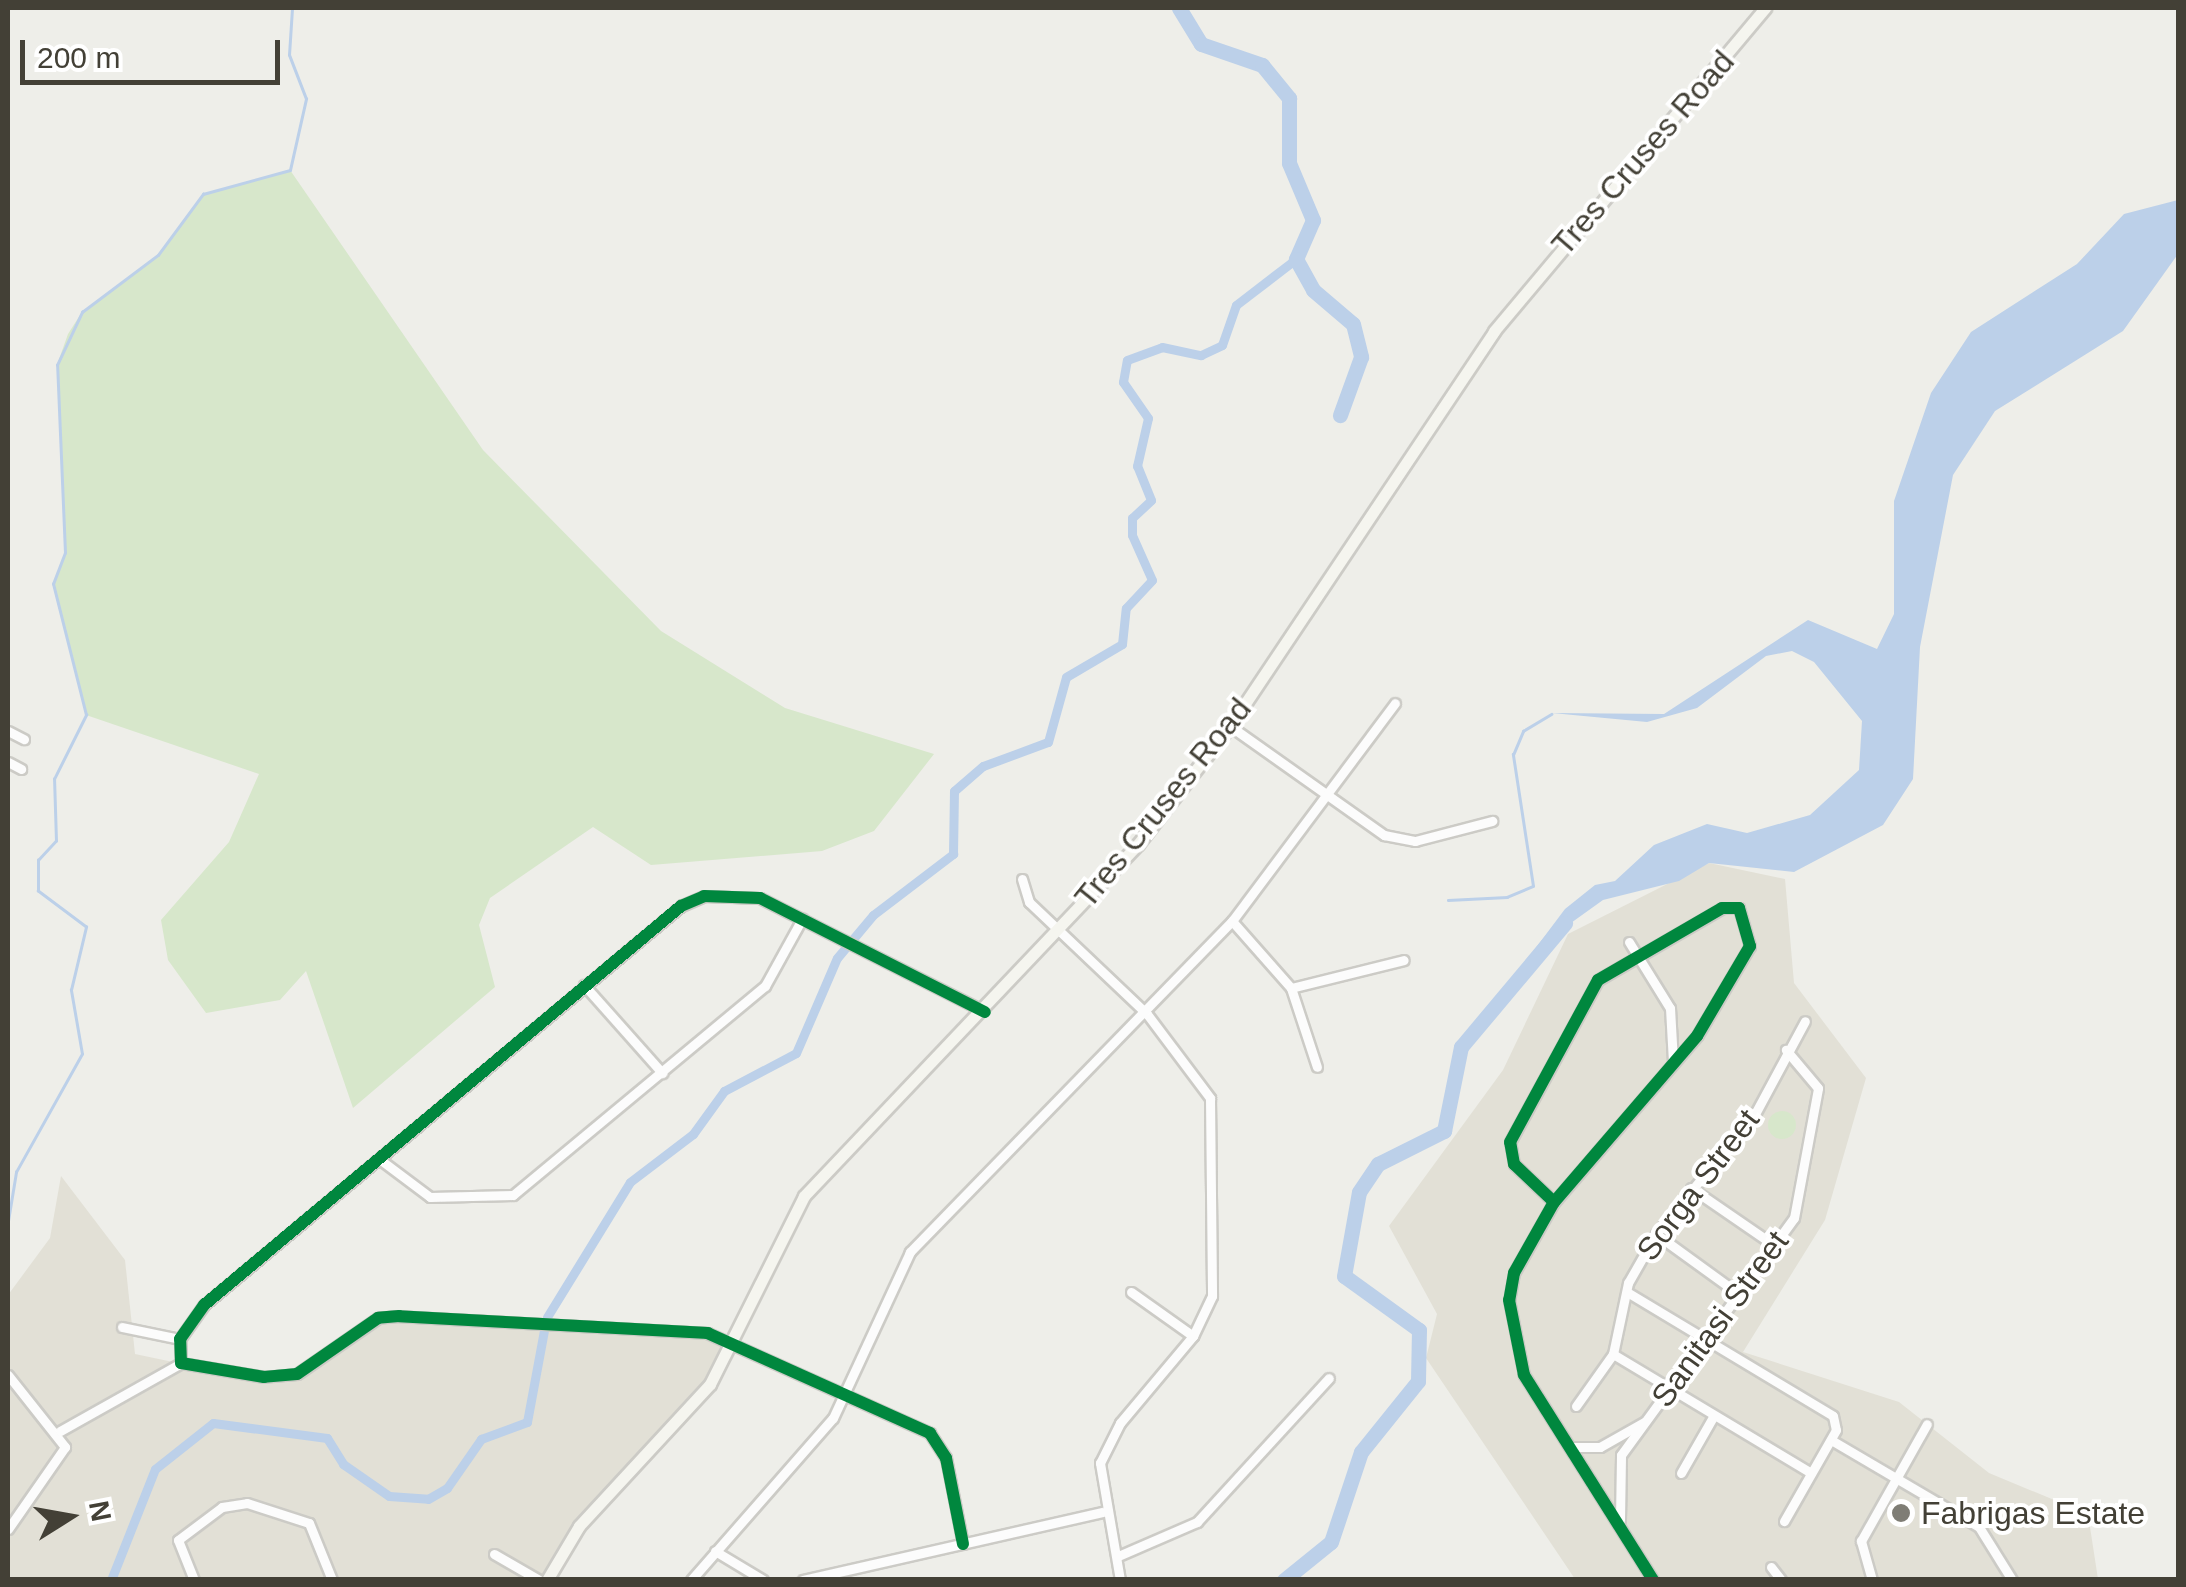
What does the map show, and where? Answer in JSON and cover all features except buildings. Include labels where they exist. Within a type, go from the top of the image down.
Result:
[{"type":"main road","name":"Tres Cruses Road","points":[[547,1580],[579,1526],[710,1384],[734,1344],[804,1196],[985,1012],[1230,726],[1494,331],[1765,8]]},
{"type":"street","points":[[691,1580],[844,1394],[910,1252],[1147,1014],[1232,921],[1394,703]]},
{"type":"street","points":[[1230,726],[1384,835],[1415,842],[1492,821]]},
{"type":"street","points":[[8,731],[24,740]]},
{"type":"street","points":[[8,762],[22,769]]},
{"type":"street","points":[[1022,878],[1056,931],[1147,1014],[1210,1098],[1212,1296],[1193,1336],[1106,1444],[1102,1512],[1118,1556],[1120,1580]]},
{"type":"street","points":[[181,1363],[180,1339],[204,1305],[382,1161],[584,985],[704,896],[760,898],[847,937],[985,1012]]},
{"type":"street","points":[[1554,1202],[1514,1164],[1510,1142],[1598,980],[1722,908],[1739,908],[1751,925],[1750,946],[1673,1062],[1554,1202],[1514,1273],[1509,1328],[1524,1375],[1654,1580]]},
{"type":"street","points":[[382,1161],[430,1197],[513,1196],[765,986],[802,919]]},
{"type":"street","points":[[1232,921],[1291,988],[1317,1066]]},
{"type":"street","points":[[1629,942],[1670,1008],[1673,1062]]},
{"type":"street","points":[[1291,988],[1404,960]]},
{"type":"street","points":[[584,985],[662,1072]]},
{"type":"street","name":"Sorga Street","points":[[1576,1406],[1612,1354],[1627,1292],[1656,1234],[1756,1112],[1805,1020]]},
{"type":"street","name":"Sanitasi Street","points":[[1620,1454],[1794,1218],[1818,1101],[1812,1075],[1786,1050]]},
{"type":"street","points":[[1691,1188],[1774,1245]]},
{"type":"street","points":[[1656,1234],[1739,1294]]},
{"type":"street","points":[[1131,1292],[1193,1336]]},
{"type":"street","points":[[1627,1292],[1836,1420],[1831,1440],[1784,1521]]},
{"type":"street","points":[[60,1431],[181,1363],[297,1374],[378,1318],[708,1332],[844,1394],[941,1444],[962,1544]]},
{"type":"street","points":[[122,1327],[180,1339]]},
{"type":"street","points":[[1612,1354],[1811,1473]]},
{"type":"street","points":[[8,1375],[60,1431],[63,1461],[8,1529]]},
{"type":"street","points":[[1118,1556],[1197,1522],[1329,1378]]},
{"type":"street","points":[[1681,1473],[1714,1417]]},
{"type":"street","name":"Sanitasi Street","points":[[1570,1447],[1609,1443],[1644,1422]]},
{"type":"street","points":[[1872,1580],[1861,1541],[1927,1424]]},
{"type":"street","points":[[1831,1440],[1979,1528],[2012,1580]]},
{"type":"street","points":[[1609,1443],[1620,1454],[1620,1522]]},
{"type":"street","points":[[194,1580],[178,1540],[222,1507],[247,1502],[309,1522],[332,1580]]},
{"type":"street","points":[[803,1580],[1102,1512]]},
{"type":"street","points":[[715,1551],[764,1580]]},
{"type":"street","points":[[494,1554],[538,1580]]},
{"type":"street","points":[[1770,1568],[1781,1580]]},
{"type":"shaded area","points":[[1709,863],[1785,879],[1794,983],[1866,1078],[1825,1220],[1743,1352],[1899,1402],[1989,1473],[2088,1514],[2098,1579],[1575,1579],[1426,1358],[1437,1314],[1389,1226],[1503,1070],[1568,934]]},
{"type":"shaded area","points":[[61,1176],[125,1260],[135,1354],[230,1374],[297,1374],[378,1318],[708,1333],[734,1344],[710,1384],[579,1526],[547,1579],[8,1579],[8,1295],[50,1238]]},
{"type":"green space","points":[[290,170],[483,450],[661,631],[785,708],[934,754],[874,831],[822,851],[651,865],[593,827],[490,898],[479,925],[495,987],[353,1108],[306,971],[280,1000],[206,1013],[168,960],[161,920],[229,842],[259,774],[86,715],[53,584],[65,553],[57,365],[68,334],[82,312],[158,255],[203,194]]},
{"type":"green space","points":[[1782,1111],[1792,1115],[1796,1125],[1792,1135],[1782,1139],[1772,1135],[1768,1125],[1772,1115]]},
{"type":"water","points":[[2178,200],[2178,254],[2123,331],[1995,411],[1953,475],[1920,647],[1913,779],[1883,825],[1794,872],[1709,863],[1679,881],[1603,900],[1543,943],[1461,1047],[1565,909],[1595,885],[1615,881],[1654,845],[1707,824],[1747,833],[1810,815],[1859,770],[1862,721],[1814,662],[1792,651],[1766,656],[1697,708],[1647,722],[1552,713],[1664,714],[1808,620],[1877,649],[1894,614],[1894,501],[1931,393],[1971,332],[2077,264],[2124,214]]},
{"type":"waterway","points":[[8,1221],[16,1172],[82,1054],[71,990],[86,927],[38,891],[38,860],[56,841],[54,779],[86,715],[53,584],[65,553],[57,365],[82,312],[158,255],[203,194],[290,170],[306,99],[289,55],[292,8]]},
{"type":"waterway","points":[[1179,8],[1201,44],[1262,65],[1289,98],[1289,163],[1313,220],[1296,259],[1313,290],[1353,324],[1361,357],[1340,415]]},
{"type":"waterway","points":[[547,1317],[630,1182],[693,1134],[724,1091],[796,1053],[837,958],[873,915],[953,854],[954,791],[983,766],[1048,742],[1066,677],[1122,644],[1126,608],[1152,580],[1132,535],[1132,518],[1151,500],[1137,466],[1148,418],[1123,382],[1127,360],[1162,347],[1201,355],[1222,345],[1236,305],[1296,259]]},
{"type":"waterway","points":[[1448,900],[1507,897],[1533,886],[1513,755],[1523,731],[1551,714]]},
{"type":"waterway","points":[[1284,1580],[1331,1542],[1361,1452],[1418,1381],[1419,1330],[1344,1276],[1359,1192],[1378,1164],[1444,1131],[1461,1047],[1565,923]]},
{"type":"waterway","points":[[111,1580],[155,1469],[213,1423],[327,1438],[343,1464],[389,1496],[428,1499],[447,1488],[481,1439],[527,1422],[544,1330]]},
{"type":"cycle path","points":[[963,1544],[946,1458],[930,1433],[708,1333],[378,1318],[297,1374],[264,1377],[181,1363],[180,1339],[204,1305],[681,906],[704,896],[760,898],[985,1012]]},
{"type":"cycle path","points":[[1554,1202],[1514,1164],[1510,1142],[1598,980],[1722,908],[1739,908],[1750,946],[1697,1036],[1554,1202],[1514,1273],[1509,1300],[1524,1375],[1653,1580]]},
{"type":"place","name":"Fabrigas Estate","points":[[1901,1513]]}]
